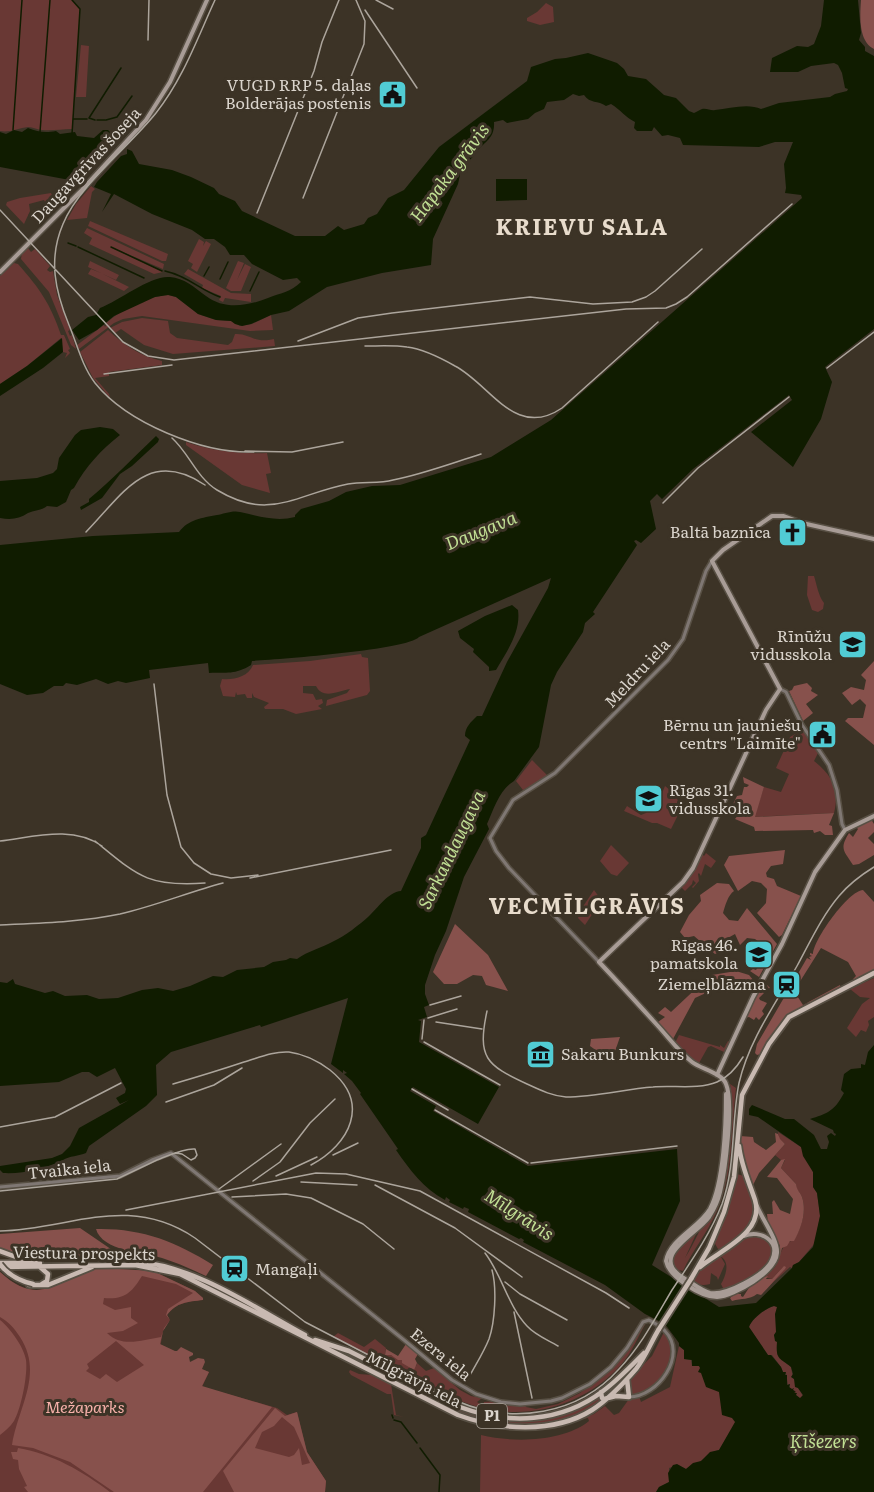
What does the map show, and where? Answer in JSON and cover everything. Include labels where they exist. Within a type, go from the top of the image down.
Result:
[{"type":"main road","name":"Daugavgrīvas šoseja","points":[[0,272],[80,192],[146,120],[170,82],[207,0]]},
{"type":"main road","name":"Meldru iela","points":[[712,561],[723,550],[772,516],[783,516],[802,523],[874,539]]},
{"type":"main road","points":[[712,561],[780,689],[766,711],[693,868],[665,899],[599,962],[691,1060],[724,1080],[727,1087],[723,1179],[715,1206],[704,1223],[673,1252],[669,1259],[670,1266],[676,1274],[702,1290],[713,1293],[728,1291],[760,1273],[773,1257],[773,1245],[765,1236],[754,1233],[741,1238]]},
{"type":"main road","points":[[717,1076],[752,1000],[783,944],[814,872],[845,830],[874,816]]},
{"type":"main road","name":"P1","points":[[696,1271],[715,1235],[734,1177],[744,1088],[779,1028],[789,1017],[803,1009],[874,974]]},
{"type":"main road","name":"P1","points":[[696,1271],[741,1238],[755,1222],[756,1204],[740,1152],[738,1135]]},
{"type":"main road","points":[[724,1144],[713,1202],[701,1221],[669,1253],[666,1261],[670,1272],[702,1293],[715,1297],[733,1292],[766,1272],[774,1263],[777,1250],[756,1204]]},
{"type":"main road","points":[[734,1177],[741,1173],[748,1180]]},
{"type":"main road","points":[[715,1235],[713,1246],[723,1250]]},
{"type":"main road","points":[[0,1251],[12,1257],[45,1263]]},
{"type":"main road","name":"Viestura prospekts","points":[[10,1265],[148,1263],[180,1270],[327,1347]]},
{"type":"main road","points":[[0,1265],[16,1278],[33,1285],[48,1285],[83,1269],[106,1264]]},
{"type":"main road","name":"Viestura prospekts","points":[[0,1265],[135,1265],[161,1269],[207,1284]]},
{"type":"main road","points":[[33,1285],[45,1282],[49,1276],[46,1270],[35,1266]]},
{"type":"main road","name":"Mīlgrāvja iela","points":[[327,1347],[458,1415],[483,1423],[532,1427],[569,1420],[586,1413],[607,1399],[628,1377],[639,1364],[696,1271]]},
{"type":"main road","name":"Mīlgrāvja iela","points":[[327,1347],[349,1351],[460,1407],[501,1418],[533,1418],[552,1415],[586,1402],[601,1392],[646,1351]]},
{"type":"main road","points":[[364,1368],[370,1365],[369,1361]]},
{"type":"main road","points":[[601,1392],[602,1398],[607,1399],[616,1396],[629,1397],[628,1377]]},
{"type":"street","name":"Meldru iela","points":[[599,962],[509,868],[490,840],[506,810],[516,797],[555,773],[674,653],[683,639],[706,570],[712,561]]},
{"type":"street","points":[[706,570],[716,569]]},
{"type":"street","points":[[780,689],[786,692],[802,725],[829,765],[837,789],[845,830]]},
{"type":"street","name":"Tvaika iela","points":[[0,1187],[120,1176],[171,1153]]},
{"type":"street","name":"Ezera iela","points":[[171,1153],[452,1380],[476,1394],[501,1402],[526,1404],[562,1398],[590,1384],[611,1367],[627,1348],[643,1322],[649,1320],[666,1331],[673,1346],[674,1357],[666,1373],[655,1386],[640,1395],[629,1397]]},
{"type":"green space","points":[[0,0],[72,0],[80,9],[72,129],[40,130],[28,127],[0,131]]},
{"type":"green space","points":[[861,0],[874,0],[874,49],[865,40],[863,34],[860,20]]},
{"type":"green space","points":[[546,3],[553,7],[554,22],[540,25],[527,21],[527,18]]},
{"type":"green space","points":[[81,45],[89,46],[86,97],[76,97]]},
{"type":"green space","points":[[91,186],[95,189],[92,192],[87,218],[67,220],[76,204]]},
{"type":"green space","points":[[51,193],[56,206],[50,211],[44,200],[29,204],[30,211],[24,224],[6,205],[7,202],[20,198]]},
{"type":"green space","points":[[90,221],[168,254],[166,261],[88,226]]},
{"type":"green space","points":[[87,228],[164,264],[163,269],[111,247],[163,272],[154,274],[89,244],[92,238],[84,233]]},
{"type":"green space","points":[[37,237],[28,248],[31,252],[35,249],[50,266],[47,270],[53,271],[57,295],[76,349],[71,345],[49,292],[21,259],[22,252]]},
{"type":"green space","points":[[199,239],[204,242],[203,246],[206,241],[211,244],[197,272],[191,268],[193,264],[188,261]]},
{"type":"green space","points":[[90,261],[119,275],[116,280],[103,274],[129,287],[124,291],[88,274],[91,269],[101,273],[88,267]]},
{"type":"green space","points":[[238,261],[244,263],[237,280],[245,264],[251,267],[241,291],[231,291],[226,288]]},
{"type":"green space","points":[[14,263],[18,264],[44,297],[61,335],[64,335],[70,353],[65,358],[67,353],[63,352],[61,338],[27,366],[0,384],[0,276]]},
{"type":"green space","points":[[188,269],[231,293],[251,294],[251,302],[225,298],[223,302],[219,300],[221,296],[202,288],[203,285],[184,274]]},
{"type":"green space","points":[[169,295],[176,297],[198,314],[216,320],[231,321],[240,326],[252,324],[271,315],[273,330],[250,331],[142,316],[114,323],[79,349],[77,345],[104,325],[105,327],[106,323],[120,313],[144,301]]},
{"type":"green space","points":[[142,318],[168,321],[170,333],[177,338],[228,345],[235,334],[240,334],[262,340],[274,339],[275,346],[173,354],[144,345],[121,329],[115,333],[110,328],[122,322]]},
{"type":"green space","points":[[108,330],[133,349],[162,361],[162,365],[109,372],[109,376],[95,378],[110,398],[93,378],[80,352]]},
{"type":"green space","points":[[186,442],[226,451],[267,453],[271,473],[266,474],[270,493],[242,485],[186,445]]},
{"type":"green space","points":[[808,576],[814,576],[824,603],[823,609],[818,612],[812,610],[807,595]]},
{"type":"green space","points":[[361,654],[362,657],[368,658],[370,691],[367,695],[326,706],[327,700],[347,693],[350,689],[327,694],[316,686],[303,686],[303,693],[313,694],[316,700],[322,699],[323,703],[318,706],[322,709],[296,714],[283,709],[265,709],[264,707],[269,703],[254,697],[252,693],[252,698],[247,698],[245,694],[237,695],[236,692],[235,697],[223,696],[220,686],[222,679],[240,677],[253,665]]},
{"type":"green space","points":[[874,661],[874,745],[845,721],[848,718],[863,718],[866,705],[860,699],[852,705],[842,693],[851,687],[864,690],[866,680],[861,675]]},
{"type":"green space","points":[[807,683],[812,688],[811,691],[818,695],[806,704],[813,713],[803,721],[789,691],[794,686]]},
{"type":"green space","points":[[802,730],[818,753],[814,761],[826,772],[833,784],[836,797],[834,813],[754,817],[764,787],[781,792],[789,774],[776,768],[790,737]]},
{"type":"green space","points":[[532,760],[548,776],[523,790],[516,781]]},
{"type":"green space","points":[[743,777],[764,787],[755,817],[834,813],[829,825],[832,826],[833,835],[825,835],[820,831],[814,833],[813,830],[755,831],[754,827],[735,819],[743,809],[746,811],[751,808],[750,804],[744,806],[737,800],[731,808],[737,796],[742,795],[744,787],[749,785],[744,783]]},
{"type":"green space","points":[[665,786],[675,794],[678,801],[674,811],[679,813],[671,829],[624,811],[627,806],[641,815],[650,808],[655,810]]},
{"type":"green space","points":[[871,819],[874,832],[868,838],[874,844],[874,855],[853,865],[845,853],[844,843],[849,833],[853,837],[858,829],[855,826]]},
{"type":"green space","points":[[611,845],[629,863],[617,876],[611,874],[600,861]]},
{"type":"green space","points":[[785,850],[783,864],[771,866],[766,873],[767,877],[774,879],[777,886],[801,896],[779,937],[757,913],[766,903],[767,889],[761,883],[752,881],[738,891],[724,865],[729,856]]},
{"type":"green space","points":[[706,853],[716,861],[711,868],[705,864],[701,876],[698,874],[699,881],[693,888],[696,883],[693,880],[685,891],[681,887],[693,872],[702,854],[704,856]]},
{"type":"green space","points":[[717,883],[729,884],[734,891],[728,898],[723,913],[729,920],[738,921],[747,908],[777,944],[759,977],[750,971],[756,970],[766,955],[766,947],[755,939],[747,938],[740,945],[735,934],[726,939],[729,948],[715,954],[694,936],[685,938],[680,932],[689,915],[701,901],[700,895]]},
{"type":"green space","points":[[594,890],[602,901],[585,925],[578,918]]},
{"type":"green space","points":[[863,890],[874,902],[874,972],[866,976],[859,976],[860,979],[855,980],[853,979],[856,976],[848,962],[821,948],[794,991],[803,1005],[840,985],[841,989],[807,1003],[788,1015],[761,1054],[757,1055],[755,1053],[757,1044],[807,958],[811,960],[810,953],[813,954],[825,927],[849,898]]},
{"type":"green space","points":[[455,924],[488,955],[508,991],[486,985],[482,976],[473,975],[457,984],[444,984],[433,972]]},
{"type":"green space","points":[[736,971],[749,975],[754,981],[731,992],[718,991],[707,985],[712,975]]},
{"type":"green space","points":[[874,978],[874,1017],[868,1021],[866,1032],[861,1030],[856,1037],[847,1028],[862,1004],[870,998],[860,997],[850,989]]},
{"type":"green space","points":[[703,982],[708,992],[695,998],[673,1039],[658,1022],[665,1017],[658,1013],[665,1007],[671,1012]]},
{"type":"green space","points":[[762,984],[770,988],[764,989],[766,991],[759,998],[767,1003],[762,1011],[764,1014],[759,1020],[756,1017],[754,1020],[749,1017],[744,1018]]},
{"type":"green space","points":[[679,1035],[724,1048],[728,1041],[730,1042],[724,1052],[711,1046],[708,1047],[699,1063],[687,1056],[675,1043]]},
{"type":"green space","points":[[620,1037],[613,1057],[590,1046],[591,1039]]},
{"type":"green space","points":[[730,1084],[736,1088],[726,1182],[722,1196],[713,1219],[683,1271],[679,1270],[686,1277],[677,1272],[677,1269],[675,1271],[671,1259],[680,1246],[697,1232],[685,1258],[700,1230],[719,1203],[725,1179],[729,1144]]},
{"type":"green space","points":[[778,1132],[801,1147],[813,1172],[813,1187],[817,1193],[820,1216],[815,1243],[799,1262],[769,1286],[784,1266],[772,1279],[763,1277],[775,1267],[786,1244],[794,1240],[804,1214],[802,1197],[796,1184],[781,1168],[785,1160],[775,1155],[785,1144],[779,1139]]},
{"type":"green space","points":[[775,1133],[785,1144],[759,1173],[753,1185],[745,1163],[740,1136],[753,1137],[754,1142],[766,1150],[776,1142]]},
{"type":"green space","points":[[785,1159],[781,1168],[796,1184],[804,1209],[797,1236],[794,1241],[790,1241],[782,1248],[780,1256],[780,1246],[768,1223],[767,1214],[773,1214],[772,1202],[774,1200],[780,1210],[790,1214],[793,1199],[777,1178],[767,1177],[781,1160]]},
{"type":"green space","points":[[737,1174],[744,1176],[748,1185],[753,1203],[753,1218],[744,1233],[727,1246],[718,1249],[714,1242]]},
{"type":"green space","points":[[80,1228],[121,1256],[116,1259],[57,1261],[0,1250],[0,1234]]},
{"type":"green space","points":[[96,1229],[128,1231],[157,1238],[185,1249],[213,1265],[206,1276],[162,1258],[115,1247],[106,1242]]},
{"type":"green space","points":[[759,1235],[771,1243],[773,1251],[771,1258],[758,1272],[724,1290],[721,1284],[726,1273],[726,1265],[723,1258],[719,1256],[747,1236]]},
{"type":"green space","points":[[721,1257],[725,1264],[718,1280],[711,1273],[710,1284],[700,1285],[693,1280],[705,1266]]},
{"type":"green space","points":[[784,1266],[785,1269],[761,1295],[732,1301],[730,1298],[735,1294],[741,1294],[743,1297],[752,1283],[757,1283],[765,1275],[765,1277],[768,1276],[766,1279],[772,1279]]},
{"type":"green space","name":"Mežaparks","points":[[100,1268],[153,1271],[195,1291],[203,1298],[203,1300],[179,1305],[167,1315],[170,1320],[163,1331],[159,1354],[209,1372],[202,1387],[277,1408],[287,1415],[297,1412],[307,1452],[326,1481],[325,1492],[0,1492],[0,1272],[14,1283],[27,1289],[39,1290],[50,1288]]},
{"type":"green space","name":"Mežaparks","points":[[100,1268],[153,1271],[195,1291],[203,1298],[203,1300],[183,1303],[167,1315],[170,1320],[166,1315],[168,1309],[193,1293],[176,1284],[142,1276],[127,1294],[117,1298],[104,1298],[103,1304],[115,1310],[131,1307],[131,1318],[138,1323],[123,1331],[107,1333],[113,1338],[126,1342],[147,1340],[161,1337],[163,1331],[160,1344],[175,1351],[181,1347],[193,1353],[189,1357],[190,1362],[198,1358],[204,1359],[202,1369],[209,1372],[202,1386],[272,1407],[203,1492],[114,1492],[70,1462],[33,1448],[12,1445],[27,1391],[30,1364],[20,1337],[0,1317],[0,1272],[14,1283],[27,1289],[39,1290],[50,1288]],"holes":[[[116,1341],[144,1365],[117,1382],[106,1374],[100,1379],[86,1371],[89,1368],[87,1364]]]},
{"type":"green space","points":[[777,1307],[774,1335],[777,1352],[781,1359],[791,1367],[793,1378],[796,1381],[795,1386],[803,1396],[800,1399],[790,1388],[790,1384],[788,1385],[786,1373],[772,1355],[768,1355],[749,1327],[766,1309]]},
{"type":"green space","points":[[0,1320],[20,1344],[26,1360],[26,1374],[17,1416],[0,1435]]},
{"type":"green space","points":[[646,1323],[632,1350],[607,1379],[573,1400],[555,1406],[536,1410],[517,1412],[497,1411],[463,1402],[333,1337],[338,1333],[364,1347],[375,1339],[386,1348],[385,1355],[391,1355],[416,1366],[417,1363],[426,1371],[434,1368],[460,1390],[471,1396],[482,1398],[477,1402],[483,1406],[484,1402],[494,1401],[525,1405],[536,1409],[558,1404],[580,1393],[603,1376],[619,1360]]},
{"type":"green space","points":[[664,1332],[673,1349],[666,1373],[654,1386],[639,1394],[631,1395],[630,1378],[652,1356]]},
{"type":"green space","points":[[406,1344],[418,1354],[414,1370],[402,1363],[402,1360],[385,1355],[386,1349],[398,1356]]},
{"type":"green space","points":[[679,1346],[684,1350],[684,1359],[691,1360],[692,1366],[696,1364],[700,1367],[740,1416],[719,1450],[686,1469],[678,1465],[669,1468],[669,1482],[659,1487],[656,1492],[480,1492],[481,1435],[523,1440],[552,1437],[578,1428],[589,1421],[588,1418],[578,1420],[594,1414],[605,1406],[614,1415],[619,1413],[629,1399],[639,1396],[641,1402],[670,1387]]},
{"type":"green space","points":[[371,1363],[436,1397],[481,1414],[504,1419],[528,1420],[552,1416],[598,1396],[602,1401],[587,1411],[553,1423],[517,1426],[499,1424],[456,1413],[368,1368]]},
{"type":"green space","points":[[350,1370],[359,1374],[372,1375],[391,1384],[396,1415],[404,1417],[394,1415],[391,1394],[351,1375]]},
{"type":"green space","points":[[275,1408],[285,1416],[297,1412],[307,1452],[326,1481],[325,1492],[234,1492],[223,1471]],"holes":[[[282,1417],[294,1427],[310,1463],[302,1465],[299,1448],[294,1455],[289,1457],[255,1448],[262,1432],[274,1426]]]},
{"type":"green space","points":[[18,1448],[43,1454],[67,1464],[110,1492],[28,1492],[24,1487],[27,1486],[19,1469],[18,1460],[13,1459],[11,1452],[17,1452]]},
{"type":"water","points":[[824,0],[858,0],[861,33],[859,40],[865,47],[865,51],[874,56],[874,329],[825,367],[832,382],[821,419],[793,467],[751,432],[792,400],[789,395],[693,469],[662,499],[657,494],[650,501],[656,529],[641,543],[634,541],[637,545],[593,612],[595,614],[585,623],[583,632],[557,672],[551,685],[539,747],[514,781],[504,789],[498,800],[487,824],[489,829],[464,877],[425,985],[429,1005],[424,1007],[427,1017],[418,1020],[421,1021],[419,1042],[499,1087],[478,1124],[413,1087],[410,1091],[436,1106],[433,1111],[528,1166],[677,1149],[680,1201],[652,1265],[719,1307],[756,1303],[813,1247],[820,1216],[817,1193],[813,1187],[813,1172],[803,1156],[801,1147],[758,1117],[749,1115],[749,1109],[752,1105],[785,1119],[794,1119],[814,1135],[821,1149],[827,1149],[829,1142],[827,1136],[831,1133],[835,1136],[836,1134],[833,1130],[810,1119],[825,1114],[837,1104],[844,1093],[841,1090],[844,1074],[851,1069],[861,1068],[861,1064],[865,1065],[868,1052],[874,1045],[874,1492],[656,1492],[659,1487],[669,1482],[668,1473],[673,1465],[677,1464],[686,1469],[693,1463],[701,1461],[710,1452],[719,1450],[735,1422],[732,1418],[722,1415],[719,1392],[706,1387],[701,1373],[698,1372],[699,1366],[692,1366],[692,1360],[684,1359],[684,1350],[665,1324],[645,1314],[605,1285],[523,1242],[521,1238],[468,1212],[469,1209],[464,1207],[463,1209],[449,1202],[450,1200],[446,1197],[445,1200],[418,1178],[406,1165],[361,1093],[344,1074],[347,1073],[343,1070],[343,1073],[331,1064],[348,998],[261,1027],[260,1025],[171,1052],[156,1065],[157,1095],[146,1106],[89,1146],[86,1153],[49,1166],[19,1173],[3,1173],[0,1170],[0,1166],[52,1158],[62,1154],[70,1146],[79,1128],[129,1100],[120,1104],[116,1098],[125,1093],[126,1089],[115,1068],[97,1077],[89,1072],[82,1072],[59,1082],[0,1086],[0,982],[7,983],[13,979],[15,984],[45,993],[53,991],[65,996],[87,995],[99,999],[118,998],[142,990],[158,988],[173,991],[213,976],[223,977],[237,970],[264,967],[290,958],[297,959],[352,930],[387,897],[401,891],[421,848],[421,838],[426,835],[470,740],[465,736],[467,727],[477,716],[482,716],[551,578],[410,642],[368,650],[252,661],[251,665],[231,672],[209,673],[208,663],[149,670],[150,678],[126,683],[118,681],[108,684],[96,679],[77,685],[66,683],[63,686],[54,686],[43,693],[27,695],[0,684],[0,545],[93,536],[179,532],[187,524],[196,520],[234,511],[267,518],[295,517],[301,509],[329,501],[346,492],[372,486],[400,485],[491,457],[551,420],[802,198],[801,195],[785,193],[784,164],[793,142],[775,142],[759,147],[683,145],[680,138],[662,136],[654,127],[652,131],[637,131],[634,128],[635,122],[611,104],[606,106],[589,100],[584,95],[573,94],[564,100],[547,102],[544,109],[528,119],[507,123],[503,120],[494,122],[493,132],[489,139],[470,160],[463,161],[459,166],[458,184],[433,239],[431,265],[382,273],[327,287],[289,311],[242,326],[231,321],[216,320],[198,314],[176,297],[168,295],[155,297],[114,316],[97,330],[79,340],[72,330],[88,317],[96,315],[100,308],[135,289],[162,277],[180,279],[213,300],[228,305],[252,303],[293,288],[301,282],[297,278],[283,280],[252,264],[244,255],[230,255],[225,247],[214,239],[205,239],[192,230],[152,214],[114,194],[102,212],[111,194],[94,187],[121,156],[127,154],[127,149],[132,151],[139,164],[172,170],[191,177],[235,201],[242,211],[295,236],[325,236],[338,226],[344,230],[364,224],[368,218],[377,214],[388,198],[404,190],[439,147],[527,81],[531,67],[555,59],[588,53],[617,63],[628,76],[646,79],[664,95],[676,98],[694,113],[702,109],[713,110],[739,106],[761,109],[779,103],[830,97],[847,91],[842,73],[838,65],[834,63],[811,66],[798,72],[770,72],[772,58],[797,46],[808,47],[814,44],[821,26]],"holes":[[[770,1307],[777,1307],[774,1335],[777,1352],[781,1359],[791,1367],[793,1374],[791,1377],[794,1379],[795,1387],[803,1395],[800,1398],[796,1395],[797,1393],[794,1393],[796,1392],[794,1388],[789,1387],[790,1384],[787,1385],[786,1372],[783,1372],[771,1355],[768,1355],[749,1327],[762,1312]]]},
{"type":"water","points":[[28,128],[42,132],[56,131],[60,134],[75,132],[77,136],[94,138],[103,130],[108,130],[114,136],[102,138],[107,148],[80,179],[75,181],[0,167],[0,132],[6,134],[14,130],[22,132]]},
{"type":"water","points":[[496,179],[527,179],[527,200],[496,201]]},
{"type":"water","points":[[62,338],[63,352],[0,396],[0,384]]},
{"type":"water","points":[[100,427],[113,429],[120,435],[89,466],[71,490],[66,502],[57,507],[47,506],[18,518],[0,518],[0,481],[37,478],[53,473],[57,469],[59,458],[75,435],[81,430]]},
{"type":"water","points":[[156,436],[159,439],[158,442],[120,474],[102,498],[81,510],[80,507],[89,502],[89,499]]},
{"type":"water","points":[[512,605],[518,610],[515,634],[496,670],[489,671],[489,667],[473,652],[474,649],[460,638],[458,631],[485,616]]},
{"type":"waterway","points":[[13,130],[22,0]]},
{"type":"waterway","points":[[40,132],[50,0]]},
{"type":"waterway","points":[[72,0],[80,9],[72,134]]},
{"type":"waterway","points":[[95,120],[89,118],[121,68]]},
{"type":"waterway","points":[[106,120],[117,117],[132,96]]},
{"type":"waterway","points":[[73,119],[87,119]]},
{"type":"waterway","points":[[97,120],[105,120]]},
{"type":"waterway","points":[[68,243],[76,246]]},
{"type":"waterway","points":[[78,247],[144,278]]},
{"type":"waterway","points":[[111,247],[162,271]]},
{"type":"waterway","points":[[220,279],[228,262]]},
{"type":"waterway","points":[[204,276],[209,267]]},
{"type":"waterway","points":[[165,271],[180,276],[220,297]]},
{"type":"waterway","points":[[250,291],[259,272]]},
{"type":"waterway","points":[[394,1420],[401,1422],[417,1443]]},
{"type":"waterway","points":[[420,1448],[440,1475],[439,1492]]},
{"type":"tram line","points":[[0,1191],[117,1179],[171,1154],[190,1149],[195,1149],[197,1155],[191,1160],[182,1154],[175,1153]]},
{"type":"railway","points":[[148,40],[149,0]]},
{"type":"railway","points":[[215,0],[189,58],[166,100],[145,126],[92,181],[70,209],[58,237],[55,275],[60,300],[83,362],[95,383],[109,398],[146,423],[190,442],[212,448],[254,452]]},
{"type":"railway","points":[[257,213],[314,71],[322,42],[339,0]]},
{"type":"railway","points":[[303,198],[364,44],[365,21],[356,0]]},
{"type":"railway","points":[[376,0],[393,9]]},
{"type":"railway","points":[[365,10],[417,88]]},
{"type":"railway","points":[[0,210],[123,342],[148,356],[174,360],[626,309],[666,308],[687,297],[792,204]]},
{"type":"railway","points":[[298,341],[358,318],[392,313],[530,297],[593,304],[632,302],[655,291],[702,249]]},
{"type":"railway","points":[[365,346],[402,346],[432,354],[468,374],[504,406],[517,414],[530,417],[545,416],[562,408],[658,322]]},
{"type":"railway","points":[[827,368],[874,332]]},
{"type":"railway","points":[[104,374],[172,365]]},
{"type":"railway","points":[[663,503],[698,468],[789,397]]},
{"type":"railway","points":[[172,438],[198,472],[217,490],[236,499],[268,505],[283,503],[348,484],[404,478],[481,454]]},
{"type":"railway","points":[[245,451],[292,452],[343,442]]},
{"type":"railway","points":[[86,532],[125,490],[152,473],[168,471],[185,475],[205,485]]},
{"type":"railway","points":[[154,684],[167,795],[181,847],[194,863],[211,874],[231,878],[258,875]]},
{"type":"railway","points":[[0,841],[39,835],[66,834],[78,836],[102,846]]},
{"type":"railway","points":[[95,841],[144,877],[169,883],[205,883]]},
{"type":"railway","points":[[250,878],[391,850]]},
{"type":"railway","points":[[0,1231],[123,1215],[146,1218],[170,1225],[195,1238],[305,1322],[457,1401],[500,1413],[522,1414],[564,1406],[603,1385],[627,1360],[648,1331],[706,1238],[722,1204],[726,1189],[739,1083],[749,1052],[827,912],[847,888],[874,867]]},
{"type":"railway","points":[[0,925],[105,917],[223,883]]},
{"type":"railway","points":[[430,1005],[461,996]]},
{"type":"railway","points":[[428,1018],[457,1009]]},
{"type":"railway","points":[[487,1011],[484,1050],[494,1065],[527,1084],[566,1097],[653,1087],[694,1087],[710,1084],[729,1075],[743,1057]]},
{"type":"railway","points":[[422,1039],[424,1020]]},
{"type":"railway","points":[[436,1022],[482,1029]]},
{"type":"railway","points":[[424,1042],[500,1085]]},
{"type":"railway","points":[[173,1084],[277,1053],[295,1053],[321,1064],[343,1083],[350,1096],[352,1109],[345,1134],[336,1146],[311,1165]]},
{"type":"railway","points":[[166,1102],[214,1085],[242,1068]]},
{"type":"railway","points":[[0,1127],[55,1117],[121,1083]]},
{"type":"railway","points":[[412,1089],[448,1110]]},
{"type":"railway","points":[[253,1181],[280,1162],[310,1123],[335,1099]]},
{"type":"railway","points":[[435,1110],[528,1163]]},
{"type":"railway","points":[[333,1155],[358,1143]]},
{"type":"railway","points":[[219,1189],[281,1144]]},
{"type":"railway","points":[[531,1163],[677,1146]]},
{"type":"railway","points":[[276,1176],[317,1157]]},
{"type":"railway","points":[[126,1210],[316,1173],[346,1174],[420,1191],[606,1293],[629,1308]]},
{"type":"railway","points":[[301,1182],[357,1185]]},
{"type":"railway","points":[[375,1185],[455,1228],[522,1277]]},
{"type":"railway","points":[[232,1197],[286,1194],[311,1198],[363,1224],[394,1249]]},
{"type":"railway","points":[[485,1253],[520,1318],[534,1332],[558,1346]]},
{"type":"railway","points":[[467,1381],[491,1332],[495,1295],[492,1270]]},
{"type":"railway","points":[[505,1282],[520,1294],[567,1320]]},
{"type":"railway","points":[[514,1312],[532,1398]]},
{"type":"place","name":"VUGD RRP 5. daļas Bolderājas postenis","points":[[392,94]]},
{"type":"place","name":"Baltā baznīca","points":[[792,532]]},
{"type":"place","name":"Rīnūžu vidusskola","points":[[853,645]]},
{"type":"place","name":"Bērnu un jauniešu centrs \"Laimīte\"","points":[[822,734]]},
{"type":"place","name":"Rīgas 31. vidusskola","points":[[648,799]]},
{"type":"place","name":"Rīgas 46. pamatskola","points":[[759,954]]},
{"type":"place","name":"Ziemeļblāzma","points":[[787,984]]},
{"type":"place","name":"Sakaru Bunkurs","points":[[540,1054]]},
{"type":"place","name":"Mangaļi","points":[[234,1269]]},
{"type":"district","name":"KRIEVU SALA","points":[[582,227]]},
{"type":"district","name":"VECMĪLGRĀVIS","points":[[587,906]]},
{"type":"water label","name":"Hapaka grāvis","points":[[450,173]]},
{"type":"water label","name":"Daugava","points":[[481,531]]},
{"type":"water label","name":"Sarkandaugava","points":[[452,850]]},
{"type":"water label","name":"Mīlgrāvis","points":[[519,1215]]},
{"type":"water label","name":"Ķīšezers","points":[[823,1442]]}]
